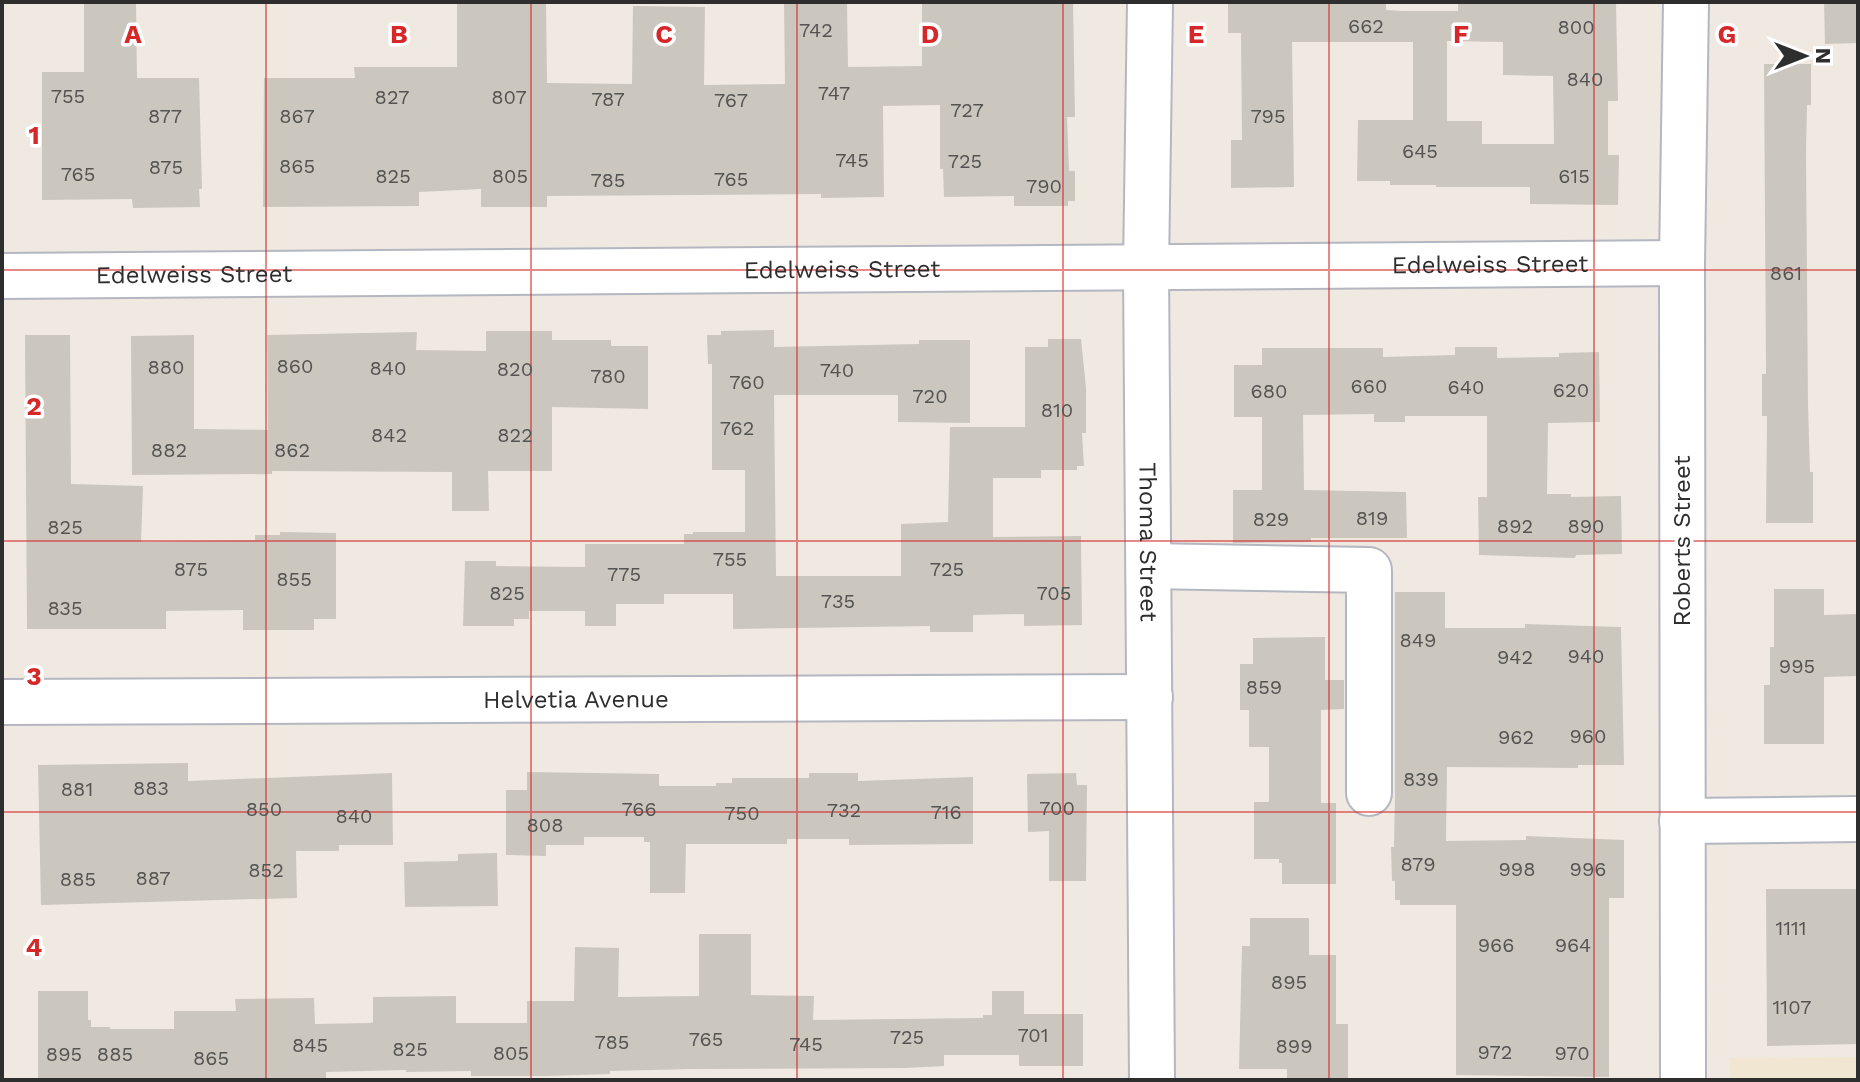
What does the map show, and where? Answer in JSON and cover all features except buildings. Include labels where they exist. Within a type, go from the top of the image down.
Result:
[{"type":"street","name":"Thoma Street","points":[[1150,2],[1146,267],[1152,1080]]},
{"type":"street","name":"Roberts Street","points":[[1683,1080],[1682,263],[1686,2]]},
{"type":"street","name":"Edelweiss Street","points":[[2,276],[1682,263]]},
{"type":"street","points":[[1149,566],[1369,570],[1369,793]]},
{"type":"street","name":"Helvetia Avenue","points":[[2,702],[1150,697]]},
{"type":"street","points":[[1682,821],[1858,819]]},
{"type":"shaded area","points":[[1858,1057],[1858,1080],[1730,1080],[1730,1058]]}]
